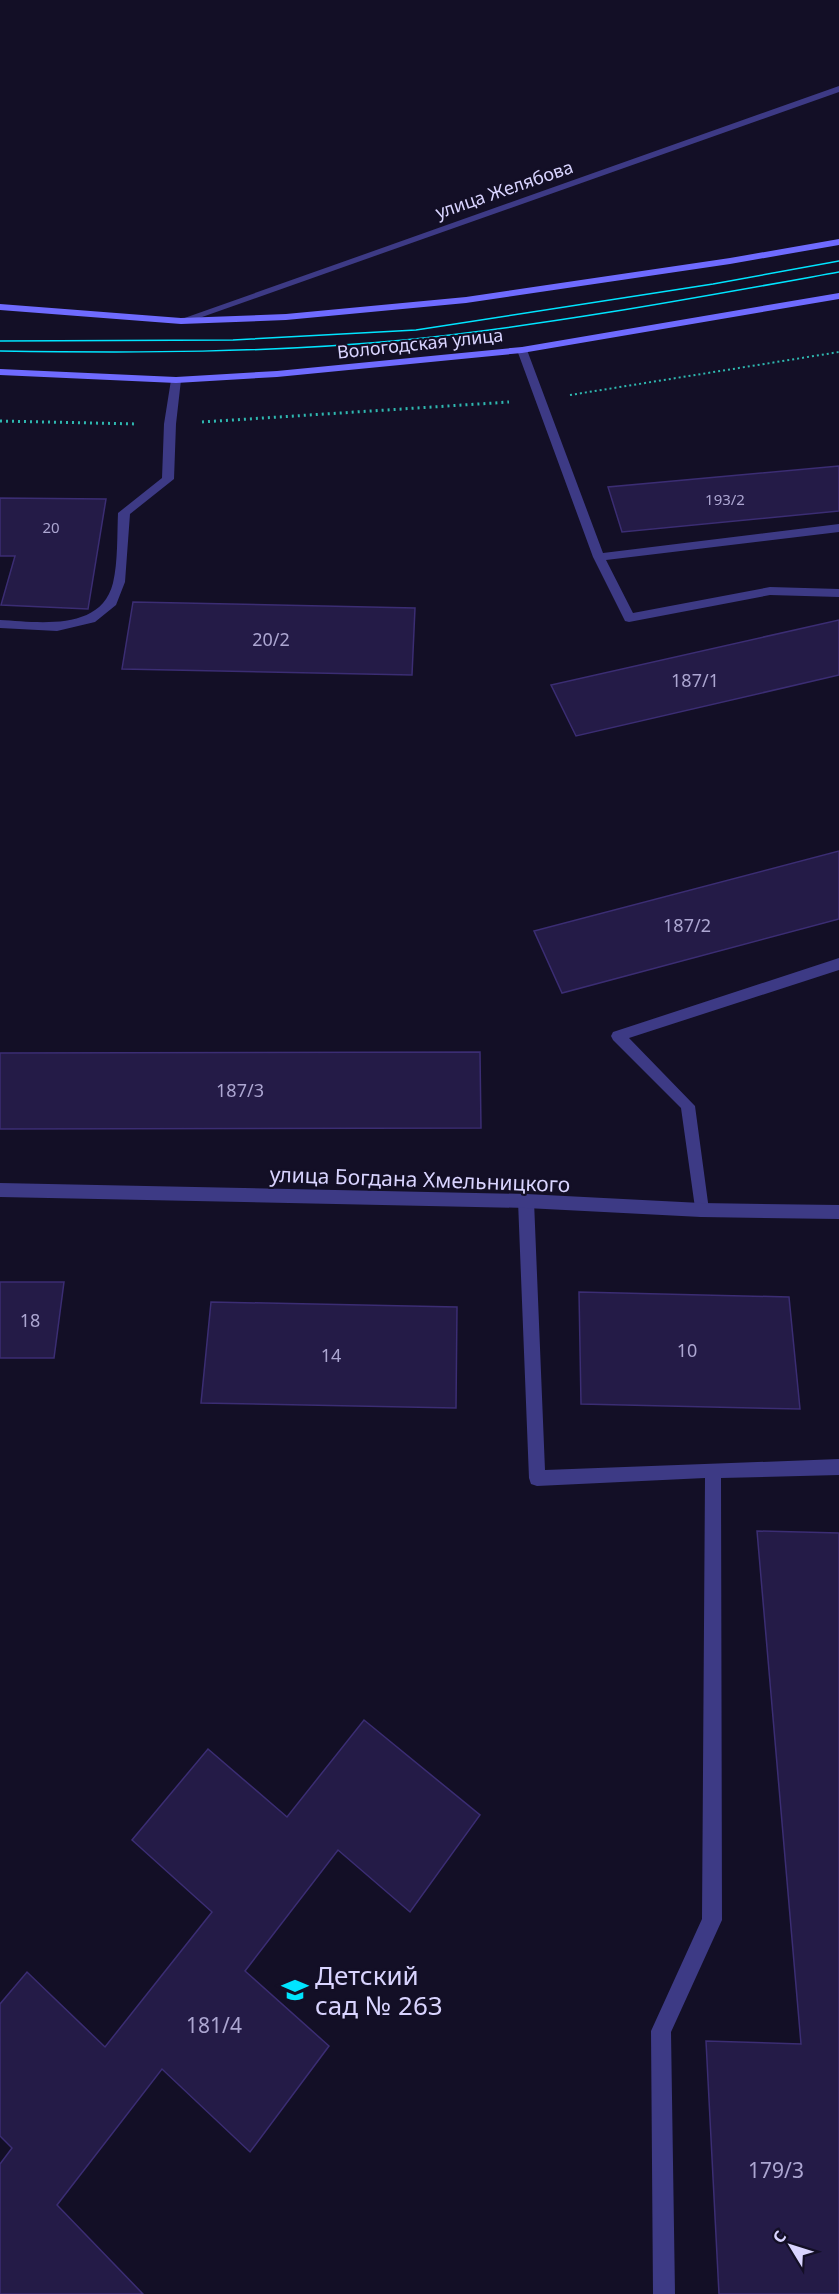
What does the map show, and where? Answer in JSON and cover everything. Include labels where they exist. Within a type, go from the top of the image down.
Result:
[{"type":"main road","name":"Вологодская улица","points":[[0,307],[181,321],[286,317],[466,300],[730,261],[839,242]]},
{"type":"main road","name":"Вологодская улица","points":[[0,372],[176,380],[277,374],[522,350],[839,296]]},
{"type":"street","name":"улица Желябова","points":[[181,321],[839,88]]},
{"type":"street","points":[[522,350],[599,557],[629,618],[770,591],[839,593]]},
{"type":"street","points":[[0,624],[57,627],[91,619],[112,602],[118,582],[124,513],[168,479],[170,424],[176,380]]},
{"type":"street","points":[[599,557],[839,528]]},
{"type":"street","points":[[701,1210],[688,1106],[618,1036],[839,964]]},
{"type":"street","name":"улица Богдана Хмельницкого","points":[[0,1190],[526,1201],[701,1210],[839,1212]]},
{"type":"street","points":[[526,1201],[537,1478],[839,1467]]},
{"type":"street","points":[[664,2294],[661,2031],[712,1920],[713,1470]]},
{"type":"path","points":[[0,421],[170,424],[541,400],[839,352]]},
{"type":"building","points":[[839,466],[839,511],[622,532],[608,487]]},
{"type":"building","points":[[0,498],[106,499],[88,609],[1,605],[15,556],[0,556]]},
{"type":"building","points":[[133,602],[415,608],[412,675],[122,669]]},
{"type":"building","points":[[839,620],[839,675],[576,736],[551,685]]},
{"type":"building","points":[[839,851],[839,919],[562,993],[534,931]]},
{"type":"building","points":[[480,1052],[481,1128],[0,1129],[0,1053]]},
{"type":"building","points":[[0,1282],[64,1282],[54,1358],[0,1358]]},
{"type":"building","points":[[579,1292],[789,1297],[800,1409],[581,1404]]},
{"type":"building","points":[[211,1302],[457,1307],[456,1408],[201,1403]]},
{"type":"building","points":[[757,1531],[839,1533],[839,2294],[719,2294],[706,2041],[801,2044]]},
{"type":"building","points":[[364,1720],[480,1815],[410,1912],[338,1850],[245,1971],[329,2046],[250,2152],[162,2069],[57,2205],[143,2294],[0,2294],[0,2164],[12,2148],[0,2136],[0,2004],[27,1972],[105,2047],[212,1912],[132,1840],[208,1749],[287,1817]]},
{"type":"tram line","points":[[0,341],[233,340],[416,330],[713,284],[839,261]]},
{"type":"tram line","points":[[0,351],[202,351],[404,340],[568,319],[839,272]]},
{"type":"place","name":"Детский сад № 263","points":[[295,1990]]}]
